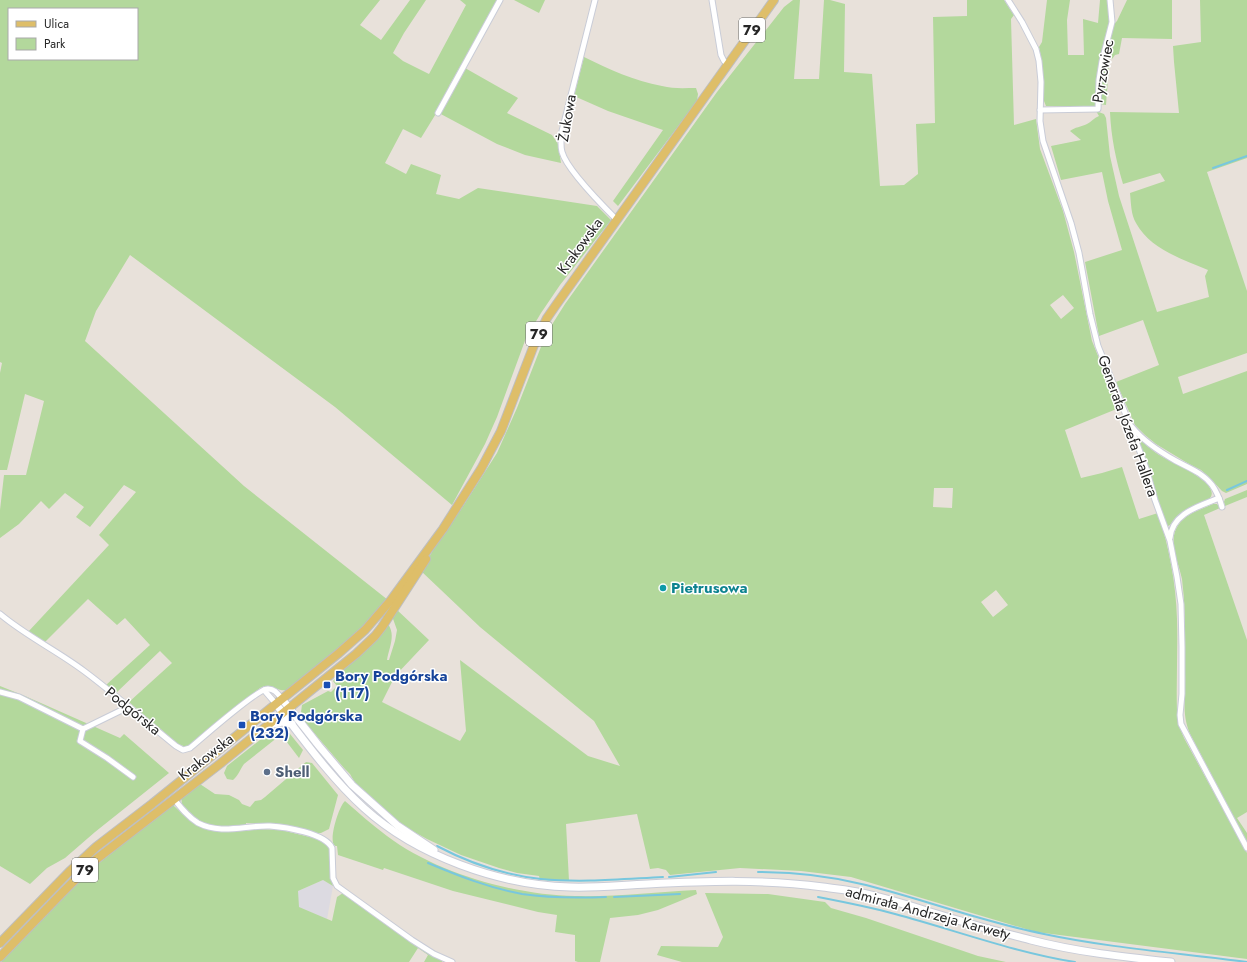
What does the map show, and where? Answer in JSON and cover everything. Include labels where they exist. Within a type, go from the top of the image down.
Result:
[{"type":"main road","name":"Krakowska","points":[[0,943],[69,872],[96,847],[152,804],[339,653],[365,630],[391,600],[443,528],[484,464],[497,439],[534,345],[548,318],[616,219],[774,0]]},
{"type":"main road","name":"Krakowska","points":[[0,957],[94,861],[269,725],[351,659],[375,636],[394,610],[431,552],[443,528]]},
{"type":"main road","name":"admirała Andrzeja Karwety","points":[[279,701],[286,711],[352,785],[398,826],[447,859]]},
{"type":"main road","name":"admirała Andrzeja Karwety","points":[[286,711],[292,724],[336,779],[365,809],[386,826],[428,852],[480,872],[501,878],[545,886],[571,887],[724,880],[788,883],[822,887],[862,893],[961,921],[1062,947],[1089,952],[1171,962]]},
{"type":"main road","points":[[269,725],[282,722],[292,724]]},
{"type":"street","points":[[438,113],[500,0]]},
{"type":"street","name":"Żukowa","points":[[595,0],[562,131],[561,149],[569,167],[616,219]]},
{"type":"street","points":[[712,0],[721,55],[724,61],[728,64]]},
{"type":"street","name":"Generała Józefa Hallera","points":[[1008,0],[1022,22],[1036,49],[1041,82],[1040,128],[1071,223],[1079,253],[1090,314],[1098,346],[1146,468],[1155,500],[1170,541],[1178,578],[1181,604],[1182,694],[1180,715],[1182,724],[1247,848]]},
{"type":"street","name":"Pyrzowiec","points":[[1040,110],[1098,109],[1102,61],[1112,22],[1110,0]]},
{"type":"street","points":[[1130,425],[1150,445],[1200,473],[1216,491],[1222,507]]},
{"type":"street","points":[[1170,541],[1172,530],[1180,518],[1187,512],[1219,498]]},
{"type":"street","name":"Podgórska","points":[[0,614],[26,634],[84,670],[176,746],[183,750],[190,748],[250,699],[264,690],[279,701]]},
{"type":"street","points":[[0,692],[19,697],[83,729]]},
{"type":"street","points":[[83,729],[128,707]]},
{"type":"street","points":[[83,729],[80,742],[107,758],[133,777]]},
{"type":"street","points":[[174,799],[188,816],[199,823],[212,828],[237,829],[271,826],[307,832],[321,837],[330,843],[332,850],[333,880],[337,886],[412,940],[434,954],[452,962]]},
{"type":"shaded area","points":[[323,880],[333,886],[327,919],[298,907],[298,891]]},
{"type":"green space","points":[[0,0],[380,0],[360,25],[381,40],[410,0],[426,0],[404,33],[393,53],[403,61],[429,74],[466,5],[460,0],[498,0],[449,86],[453,89],[465,68],[518,98],[507,113],[552,135],[558,144],[561,163],[525,155],[497,144],[437,112],[421,138],[403,129],[385,163],[406,174],[411,164],[441,175],[436,194],[459,199],[478,188],[597,206],[611,220],[560,285],[526,338],[497,417],[485,444],[452,505],[335,407],[130,255],[96,311],[85,341],[244,486],[388,600],[352,636],[287,690],[280,690],[267,686],[260,688],[190,746],[186,747],[178,744],[129,702],[172,663],[160,651],[116,693],[106,685],[150,645],[125,618],[117,625],[88,599],[45,642],[28,632],[109,545],[99,535],[136,492],[124,485],[90,527],[76,517],[84,507],[65,493],[49,509],[41,501],[19,524],[0,538],[0,510],[4,475],[26,475],[44,401],[25,394],[7,470],[0,470],[0,373],[2,363],[0,362]]},
{"type":"green space","points":[[514,0],[545,0],[539,13]]},
{"type":"green space","points":[[793,0],[800,0],[794,79],[819,79],[824,0],[845,4],[844,72],[872,74],[880,186],[904,185],[918,174],[916,124],[935,123],[933,17],[967,16],[967,0],[1004,0],[1014,15],[1011,19],[1014,125],[1036,119],[1040,149],[1063,211],[1074,252],[1092,341],[1119,408],[1065,430],[1081,478],[1122,467],[1139,519],[1158,513],[1169,552],[1175,592],[1177,631],[1177,712],[1179,726],[1184,738],[1247,853],[1247,959],[1036,932],[851,877],[801,871],[740,868],[670,875],[666,870],[658,868],[650,869],[637,814],[566,824],[569,881],[540,880],[539,876],[517,873],[461,855],[405,827],[355,783],[350,774],[303,720],[304,718],[301,712],[302,705],[328,691],[331,692],[337,686],[333,681],[360,655],[388,624],[392,633],[387,660],[389,660],[397,630],[392,616],[396,609],[429,640],[395,676],[382,702],[460,741],[466,731],[460,660],[588,756],[620,766],[594,721],[480,627],[421,571],[450,523],[460,511],[497,453],[517,408],[546,334],[565,304],[717,92],[784,7]],"holes":[[[1063,295],[1074,308],[1061,319],[1050,305]],[[934,488],[953,488],[952,508],[933,507]],[[996,590],[1008,605],[993,617],[981,602]]]},
{"type":"green space","points":[[1047,0],[1070,0],[1067,20],[1068,55],[1084,55],[1083,19],[1098,23],[1100,0],[1108,0],[1110,22],[1099,63],[1095,107],[1046,106],[1044,101],[1039,47],[1042,42]]},
{"type":"green space","points":[[1127,0],[1172,0],[1172,39],[1122,38],[1119,54],[1115,55],[1112,59],[1106,58],[1105,55],[1114,24],[1117,21]]},
{"type":"green space","points":[[1200,0],[1247,0],[1247,158],[1207,172],[1247,291],[1247,353],[1178,377],[1183,394],[1247,371],[1247,484],[1226,493],[1222,491],[1201,470],[1156,444],[1135,425],[1116,382],[1159,365],[1143,320],[1099,336],[1085,262],[1122,250],[1108,201],[1102,172],[1061,180],[1051,146],[1081,140],[1070,131],[1087,124],[1099,116],[1096,111],[1104,114],[1106,118],[1110,156],[1119,196],[1157,312],[1209,297],[1205,276],[1208,270],[1177,257],[1158,246],[1142,232],[1134,220],[1130,193],[1165,181],[1160,173],[1123,184],[1114,148],[1110,112],[1179,113],[1173,46],[1201,42]]},
{"type":"green space","points":[[584,57],[632,78],[670,88],[696,88],[698,94],[697,101],[618,206],[613,201],[663,130],[608,111],[574,96]]},
{"type":"green space","points":[[1103,64],[1109,64],[1106,105],[1100,104],[1100,95]]},
{"type":"green space","points":[[1136,437],[1158,454],[1195,474],[1204,481],[1210,488],[1212,494],[1208,500],[1187,509],[1170,525],[1168,526],[1165,524],[1151,475]]},
{"type":"green space","points":[[1247,490],[1247,497],[1225,506],[1225,499]]},
{"type":"green space","points":[[1213,504],[1217,504],[1220,508],[1204,515],[1247,640],[1247,812],[1237,818],[1247,833],[1247,842],[1190,734],[1187,726],[1185,711],[1184,603],[1182,579],[1175,554],[1174,535],[1179,524],[1187,516]]},
{"type":"green space","points":[[0,686],[120,738],[124,734],[169,773],[65,858],[47,868],[30,884],[0,866]]},
{"type":"green space","points":[[275,728],[279,732],[286,729],[303,750],[299,758],[281,736],[244,764],[233,780],[227,779],[224,773],[227,766]]},
{"type":"green space","points":[[306,762],[312,763],[338,795],[329,829],[321,833],[314,833],[272,824],[246,823],[246,831],[258,829],[281,830],[314,838],[326,844],[330,849],[331,879],[333,886],[323,880],[298,891],[299,907],[332,921],[337,897],[343,893],[433,956],[443,960],[442,962],[424,962],[428,955],[418,948],[409,962],[1,962],[88,872],[171,805],[187,818],[190,815],[183,805],[182,798],[200,784],[215,794],[229,795],[239,800],[242,804],[250,807],[255,801],[261,800],[265,797]]},
{"type":"green space","points":[[345,801],[381,832],[407,849],[428,861],[476,880],[551,895],[620,895],[696,890],[697,894],[658,910],[638,915],[610,918],[600,962],[578,962],[575,961],[575,935],[555,932],[557,915],[538,912],[453,891],[384,868],[383,870],[338,855],[337,846],[334,845],[333,836],[340,809]]},
{"type":"green space","points":[[705,893],[768,894],[825,902],[831,908],[866,918],[978,956],[1006,962],[682,962],[657,955],[661,946],[718,947],[723,937]]},
{"type":"waterway","points":[[1213,168],[1247,156]]},
{"type":"waterway","points":[[1227,490],[1247,481]]},
{"type":"waterway","points":[[437,846],[474,863],[514,875],[541,879],[587,881],[663,877]]},
{"type":"waterway","points":[[428,863],[486,885],[522,894],[585,898],[606,897]]},
{"type":"waterway","points":[[669,877],[716,872]]},
{"type":"waterway","points":[[758,872],[812,875],[853,882],[1021,929],[1069,939],[1119,947],[1247,962]]},
{"type":"waterway","points":[[614,897],[680,894]]},
{"type":"waterway","points":[[818,897],[886,911],[1029,953],[1075,962]]},
{"type":"place","name":"Pietrusowa","points":[[663,588]]},
{"type":"place","name":"Bory Podgórska (117)","points":[[327,685]]},
{"type":"place","name":"Bory Podgórska (232)","points":[[242,725]]},
{"type":"place","name":"Shell","points":[[267,772]]}]
